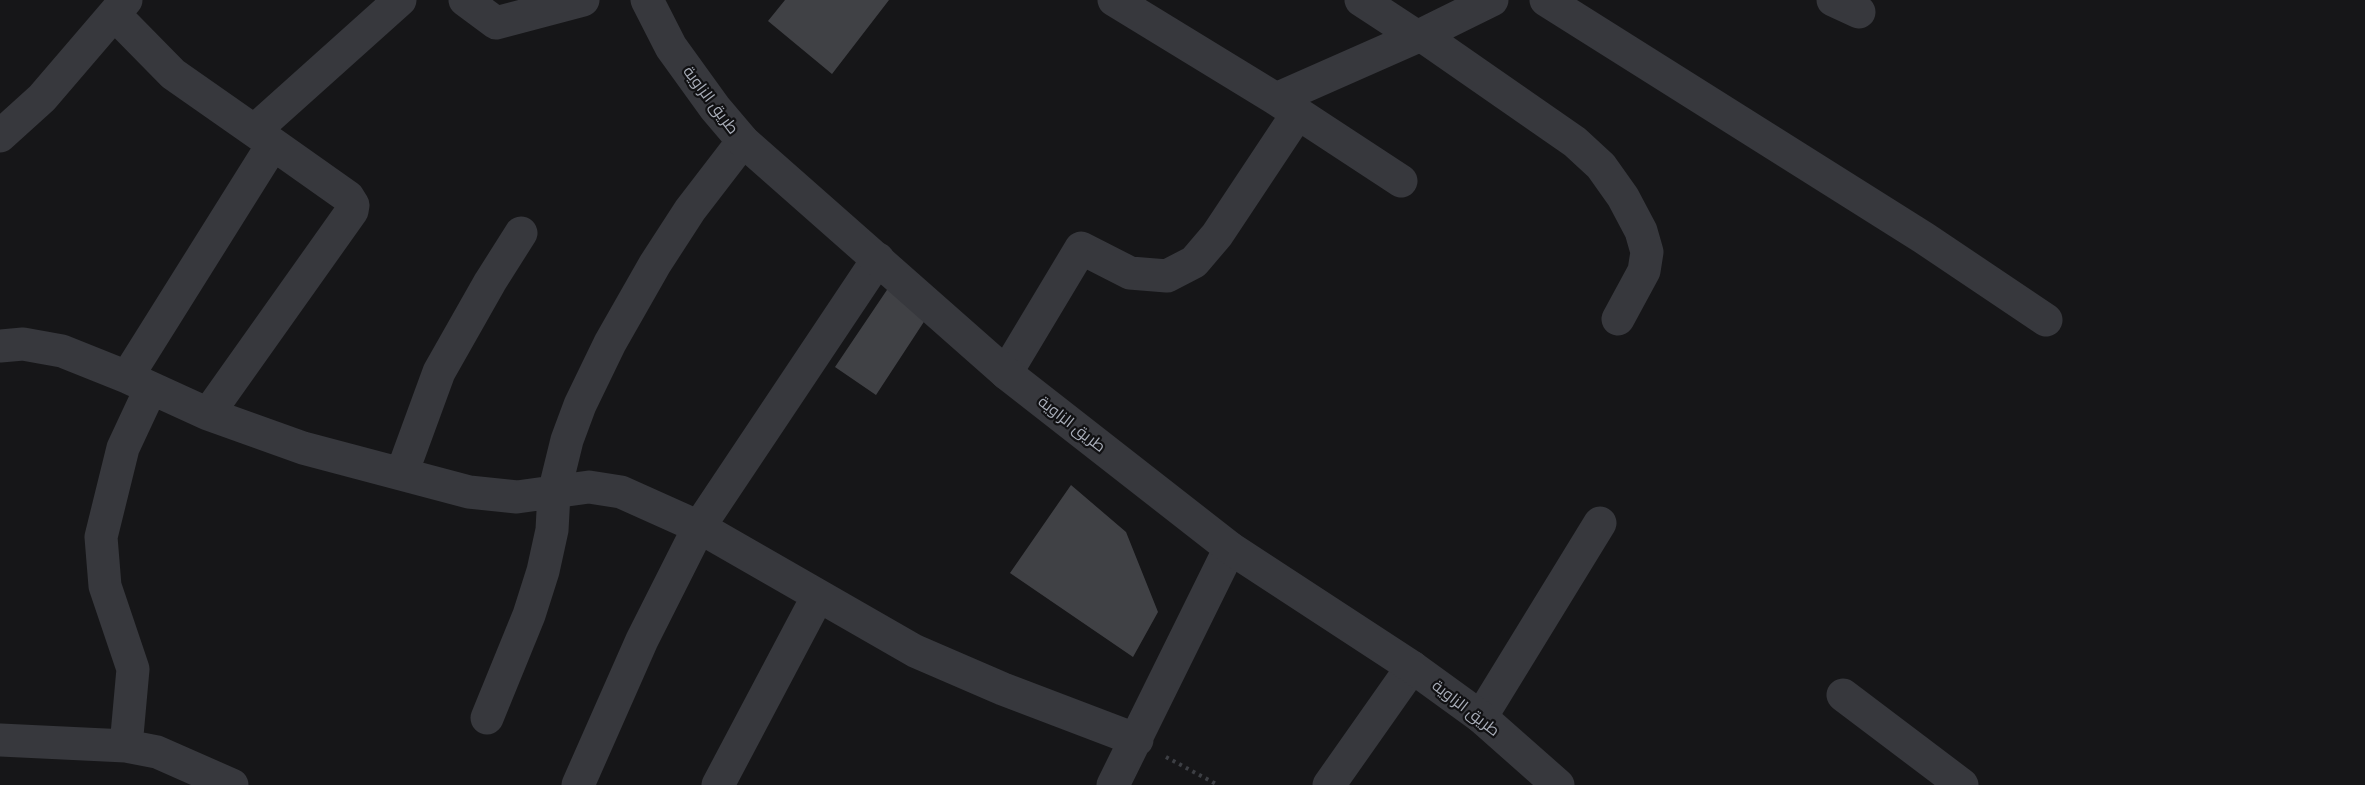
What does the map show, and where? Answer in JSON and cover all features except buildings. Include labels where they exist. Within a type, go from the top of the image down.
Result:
[{"type":"street","points":[[126,746],[133,669],[105,586],[101,537],[139,383],[264,137],[400,0]]},
{"type":"street","points":[[465,0],[496,23],[583,0]]},
{"type":"street","name":"طريق الزاوية","points":[[647,0],[671,47],[715,108],[743,141],[1006,373],[1230,548],[1412,667],[1481,717],[1558,785]]},
{"type":"street","points":[[1114,0],[1287,106],[1401,181]]},
{"type":"street","points":[[1361,0],[1419,36],[1575,142],[1601,166],[1623,197],[1641,231],[1647,252],[1644,271],[1618,319]]},
{"type":"street","points":[[1006,373],[1081,248],[1130,273],[1167,276],[1194,262],[1217,235],[1287,106],[1492,0]]},
{"type":"street","points":[[1546,0],[1924,238],[2046,320]]},
{"type":"street","points":[[0,135],[42,98],[120,7],[173,74],[348,197],[353,205],[352,211],[208,414]]},
{"type":"street","points":[[487,718],[529,615],[543,571],[552,530],[554,494],[567,440],[580,405],[610,343],[655,264],[690,210],[743,141]]},
{"type":"street","points":[[402,473],[439,372],[490,282],[521,233]]},
{"type":"street","points":[[578,785],[642,640],[699,527],[878,259]]},
{"type":"street","points":[[0,346],[23,344],[62,351],[208,414],[303,448],[469,492],[517,497],[554,494],[589,487],[621,492],[699,527],[915,651],[1003,689],[1137,740]]},
{"type":"street","points":[[1481,717],[1600,523]]},
{"type":"street","points":[[1113,785],[1230,548]]},
{"type":"street","points":[[718,785],[818,596]]},
{"type":"street","points":[[1329,785],[1412,667]]},
{"type":"street","points":[[1843,695],[1962,785]]},
{"type":"street","points":[[0,740],[126,746],[157,752],[232,785]]},
{"type":"path","points":[[1137,740],[1218,785]]}]
